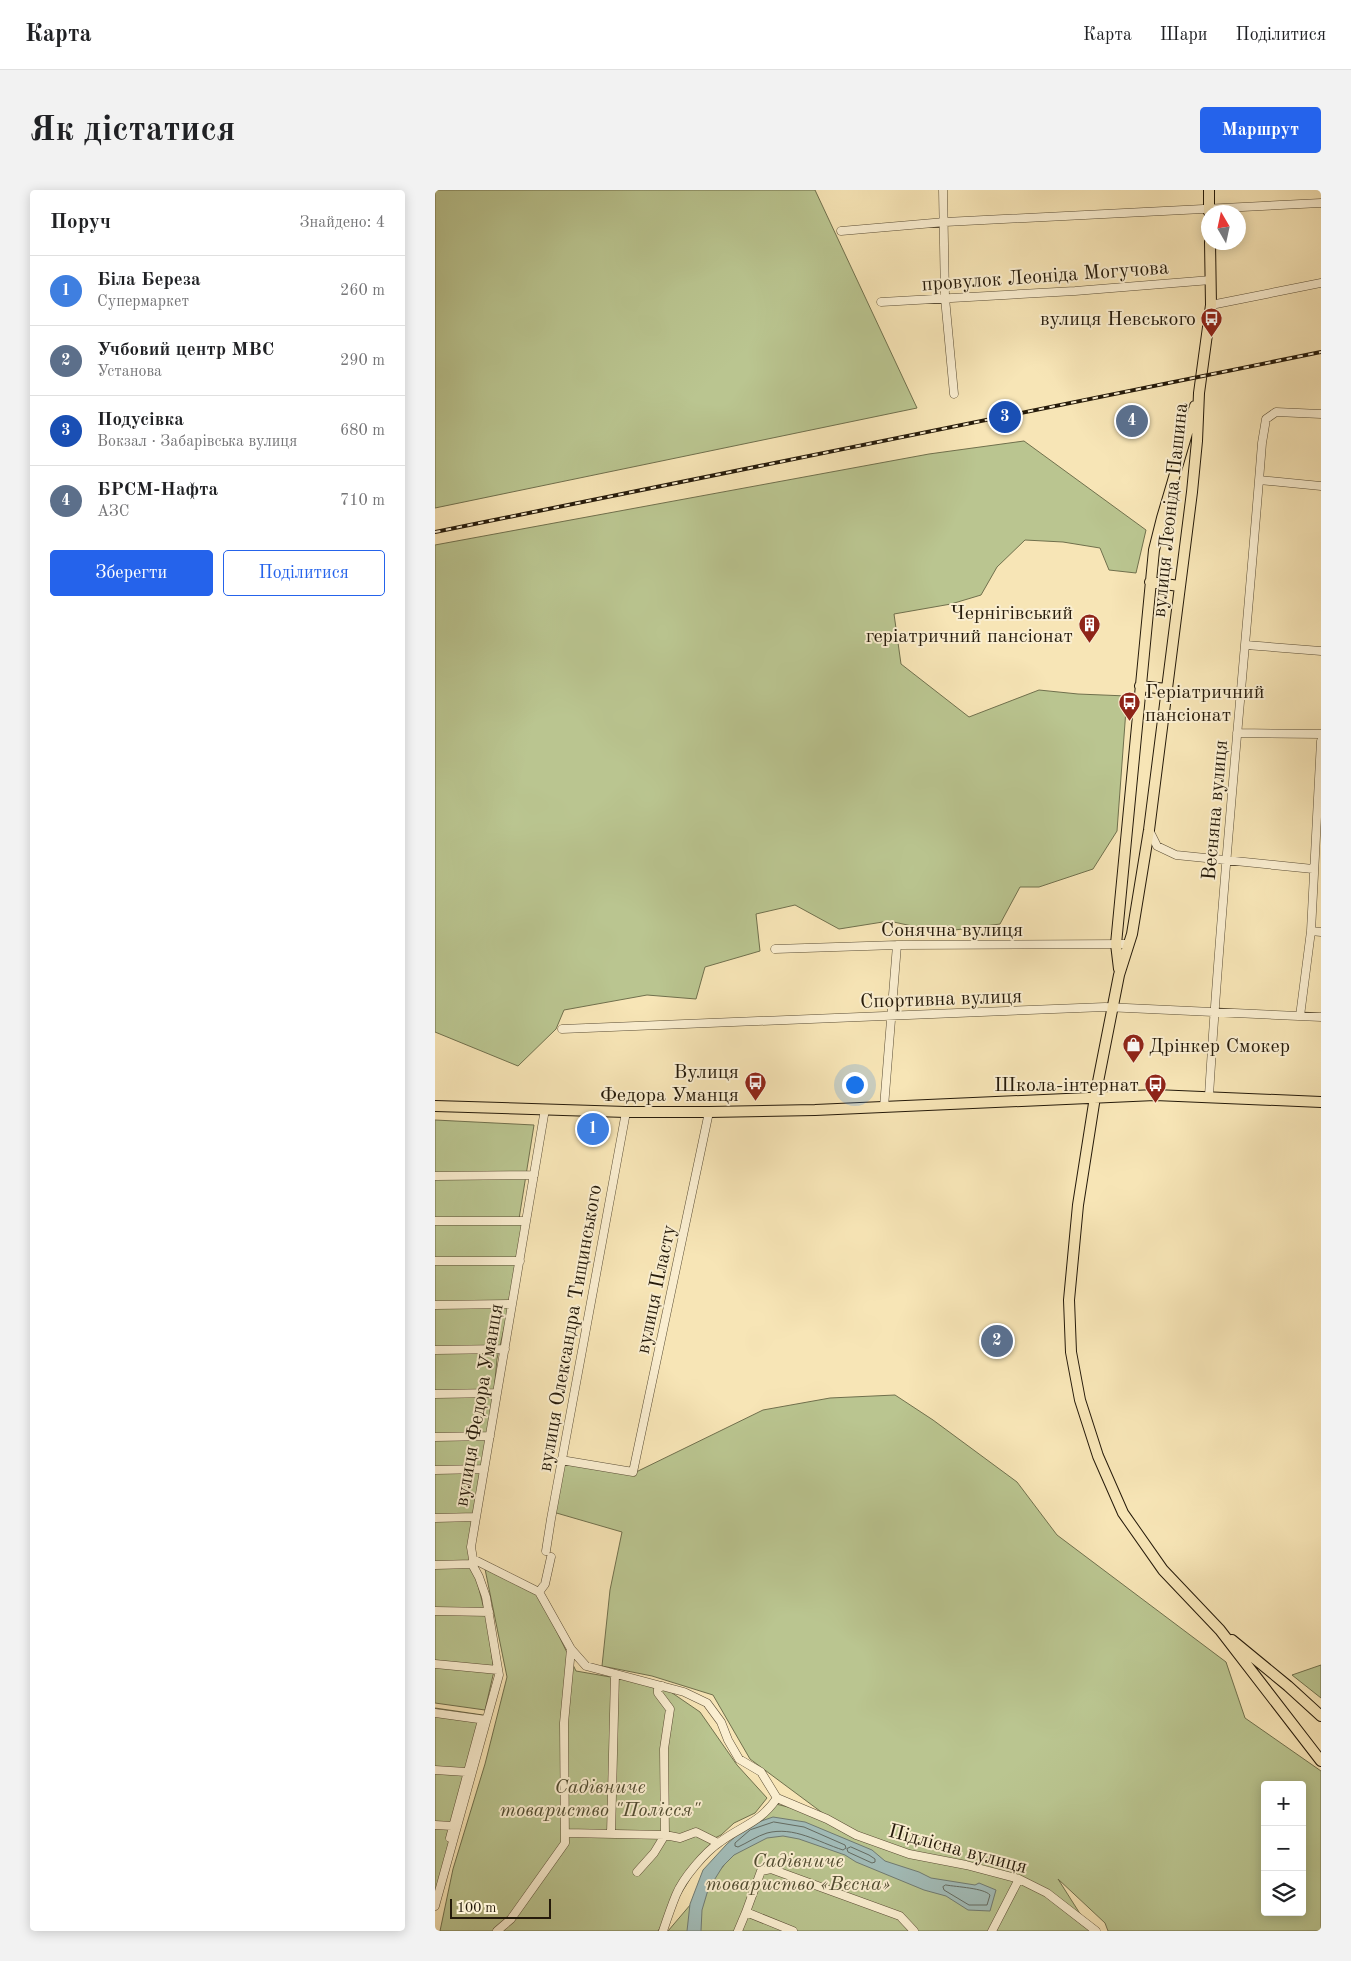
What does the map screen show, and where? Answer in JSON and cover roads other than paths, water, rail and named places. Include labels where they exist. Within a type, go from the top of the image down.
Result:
[{"type":"main road","points":[[1209,190],[1209,205]]},
{"type":"main road","points":[[1199,393],[1211,305],[1210,250]]},
{"type":"main road","name":"вулиця Леоніда Пашина","points":[[1119,975],[1117,944],[1154,550],[1199,393]]},
{"type":"main road","name":"вулиця Леоніда Пашина","points":[[1119,975],[1129,944],[1149,830],[1192,492],[1199,393]]},
{"type":"main road","points":[[1150,582],[1179,586]]},
{"type":"main road","points":[[1140,686],[1166,689]]},
{"type":"main road","points":[[1119,975],[1095,1097],[1078,1205],[1069,1300],[1071,1352],[1079,1400],[1098,1456],[1123,1513],[1163,1570],[1220,1630],[1321,1761]]},
{"type":"main road","points":[[435,1106],[625,1112],[709,1112],[885,1107],[1155,1095],[1321,1102]]},
{"type":"main road","points":[[1220,1630],[1321,1716]]},
{"type":"street","points":[[943,190],[945,298],[954,394]]},
{"type":"street","points":[[1246,208],[1321,203]]},
{"type":"street","points":[[841,231],[945,222],[1201,210]]},
{"type":"street","name":"провулок Леоніда Могучова","points":[[881,302],[1075,291],[1211,280]]},
{"type":"street","points":[[1211,305],[1321,283]]},
{"type":"street","name":"Весняна вулиця","points":[[1209,1096],[1226,861],[1262,444],[1266,419],[1275,412],[1321,414]]},
{"type":"street","points":[[1259,480],[1321,486]]},
{"type":"street","points":[[1246,645],[1321,651]]},
{"type":"street","points":[[1237,733],[1321,734]]},
{"type":"street","points":[[1301,1016],[1311,931],[1321,741]]},
{"type":"street","points":[[1149,830],[1157,846],[1176,855],[1313,870]]},
{"type":"street","points":[[1311,931],[1321,932]]},
{"type":"street","name":"Сонячна вулиця","points":[[775,949],[897,945],[1129,944]]},
{"type":"street","points":[[885,1107],[897,945]]},
{"type":"street","name":"Спортивна вулиця","points":[[562,1029],[1114,1008],[1321,1017]]},
{"type":"street","name":"вулиця Федора Уманця","points":[[435,1906],[499,1675],[486,1598],[472,1562],[471,1547],[545,1109]]},
{"type":"street","name":"вулиця Олександра Тищинського","points":[[539,1592],[545,1584],[561,1460],[625,1112]]},
{"type":"street","name":"вулиця Пласту","points":[[561,1460],[633,1472],[709,1112]]},
{"type":"street","points":[[435,1176],[534,1175]]},
{"type":"street","points":[[435,1221],[525,1221]]},
{"type":"street","points":[[435,1261],[520,1261]]},
{"type":"street","points":[[435,1305],[512,1304]]},
{"type":"street","points":[[435,1350],[505,1349]]},
{"type":"street","points":[[435,1394],[497,1393]]},
{"type":"street","points":[[435,1437],[490,1436]]},
{"type":"street","points":[[435,1470],[484,1469]]},
{"type":"street","points":[[435,1518],[476,1517]]},
{"type":"street","points":[[435,1564],[472,1562],[539,1592],[571,1649],[586,1666],[684,1692],[707,1703],[721,1722],[728,1740],[739,1759],[761,1772],[777,1798],[768,1812],[718,1843],[697,1864],[677,1893],[663,1931]]},
{"type":"street","points":[[435,1611],[489,1612]]},
{"type":"street","points":[[497,1931],[511,1919],[565,1843],[564,1723],[571,1649]]},
{"type":"street","points":[[435,1664],[498,1670]]},
{"type":"street","points":[[611,1834],[615,1674]]},
{"type":"street","points":[[637,1872],[654,1853],[665,1835],[664,1750],[670,1709],[658,1693],[658,1689],[662,1686]]},
{"type":"street","points":[[435,1713],[485,1720],[466,1772],[435,1894]]},
{"type":"street","points":[[435,1770],[466,1772]]},
{"type":"street","name":"Підлісна вулиця","points":[[777,1798],[827,1819],[856,1835],[909,1854],[966,1865],[1019,1879],[1047,1893],[1096,1931]]},
{"type":"street","points":[[435,1825],[452,1826]]},
{"type":"street","points":[[566,1833],[665,1835],[680,1838],[696,1832],[718,1843]]},
{"type":"street","points":[[738,1931],[761,1871],[771,1869],[900,1916],[915,1931]]},
{"type":"street","points":[[992,1931],[1019,1879]]},
{"type":"street","points":[[745,1912],[793,1931]]},
{"type":"water","points":[[773,1817],[805,1822],[872,1850],[885,1861],[931,1878],[975,1885],[979,1883],[996,1890],[990,1911],[968,1910],[946,1896],[924,1890],[856,1862],[845,1855],[799,1839],[783,1836],[767,1838],[734,1855],[723,1866],[708,1890],[702,1910],[701,1931],[687,1931],[690,1904],[703,1870],[747,1826]]},
{"type":"railway","points":[[435,532],[1321,352]]},
{"type":"place","name":"вулиця Невського","points":[[1212,337]]},
{"type":"place","name":"Подусівка","points":[[1005,417]]},
{"type":"place","name":"БРСМ-Нафта","points":[[1132,421]]},
{"type":"place","name":"Чернігівський геріатричний пансіонат","points":[[1089,643]]},
{"type":"place","name":"Геріатричний пансіонат","points":[[1129,721]]},
{"type":"place","name":"Дрінкер Смокер","points":[[1133,1064]]},
{"type":"place","name":"Вулиця Федора Уманця","points":[[755,1102]]},
{"type":"place","name":"Школа-інтернат","points":[[1155,1103]]},
{"type":"place","name":"Біла Береза","points":[[593,1129]]},
{"type":"place","name":"Учбовий центр МВС","points":[[997,1341]]},
{"type":"park label","name":"Садівниче товариство \"Полісся\"","points":[[600,1798]]},
{"type":"park label","name":"Садівниче товариство «Весна»","points":[[798,1872]]}]
